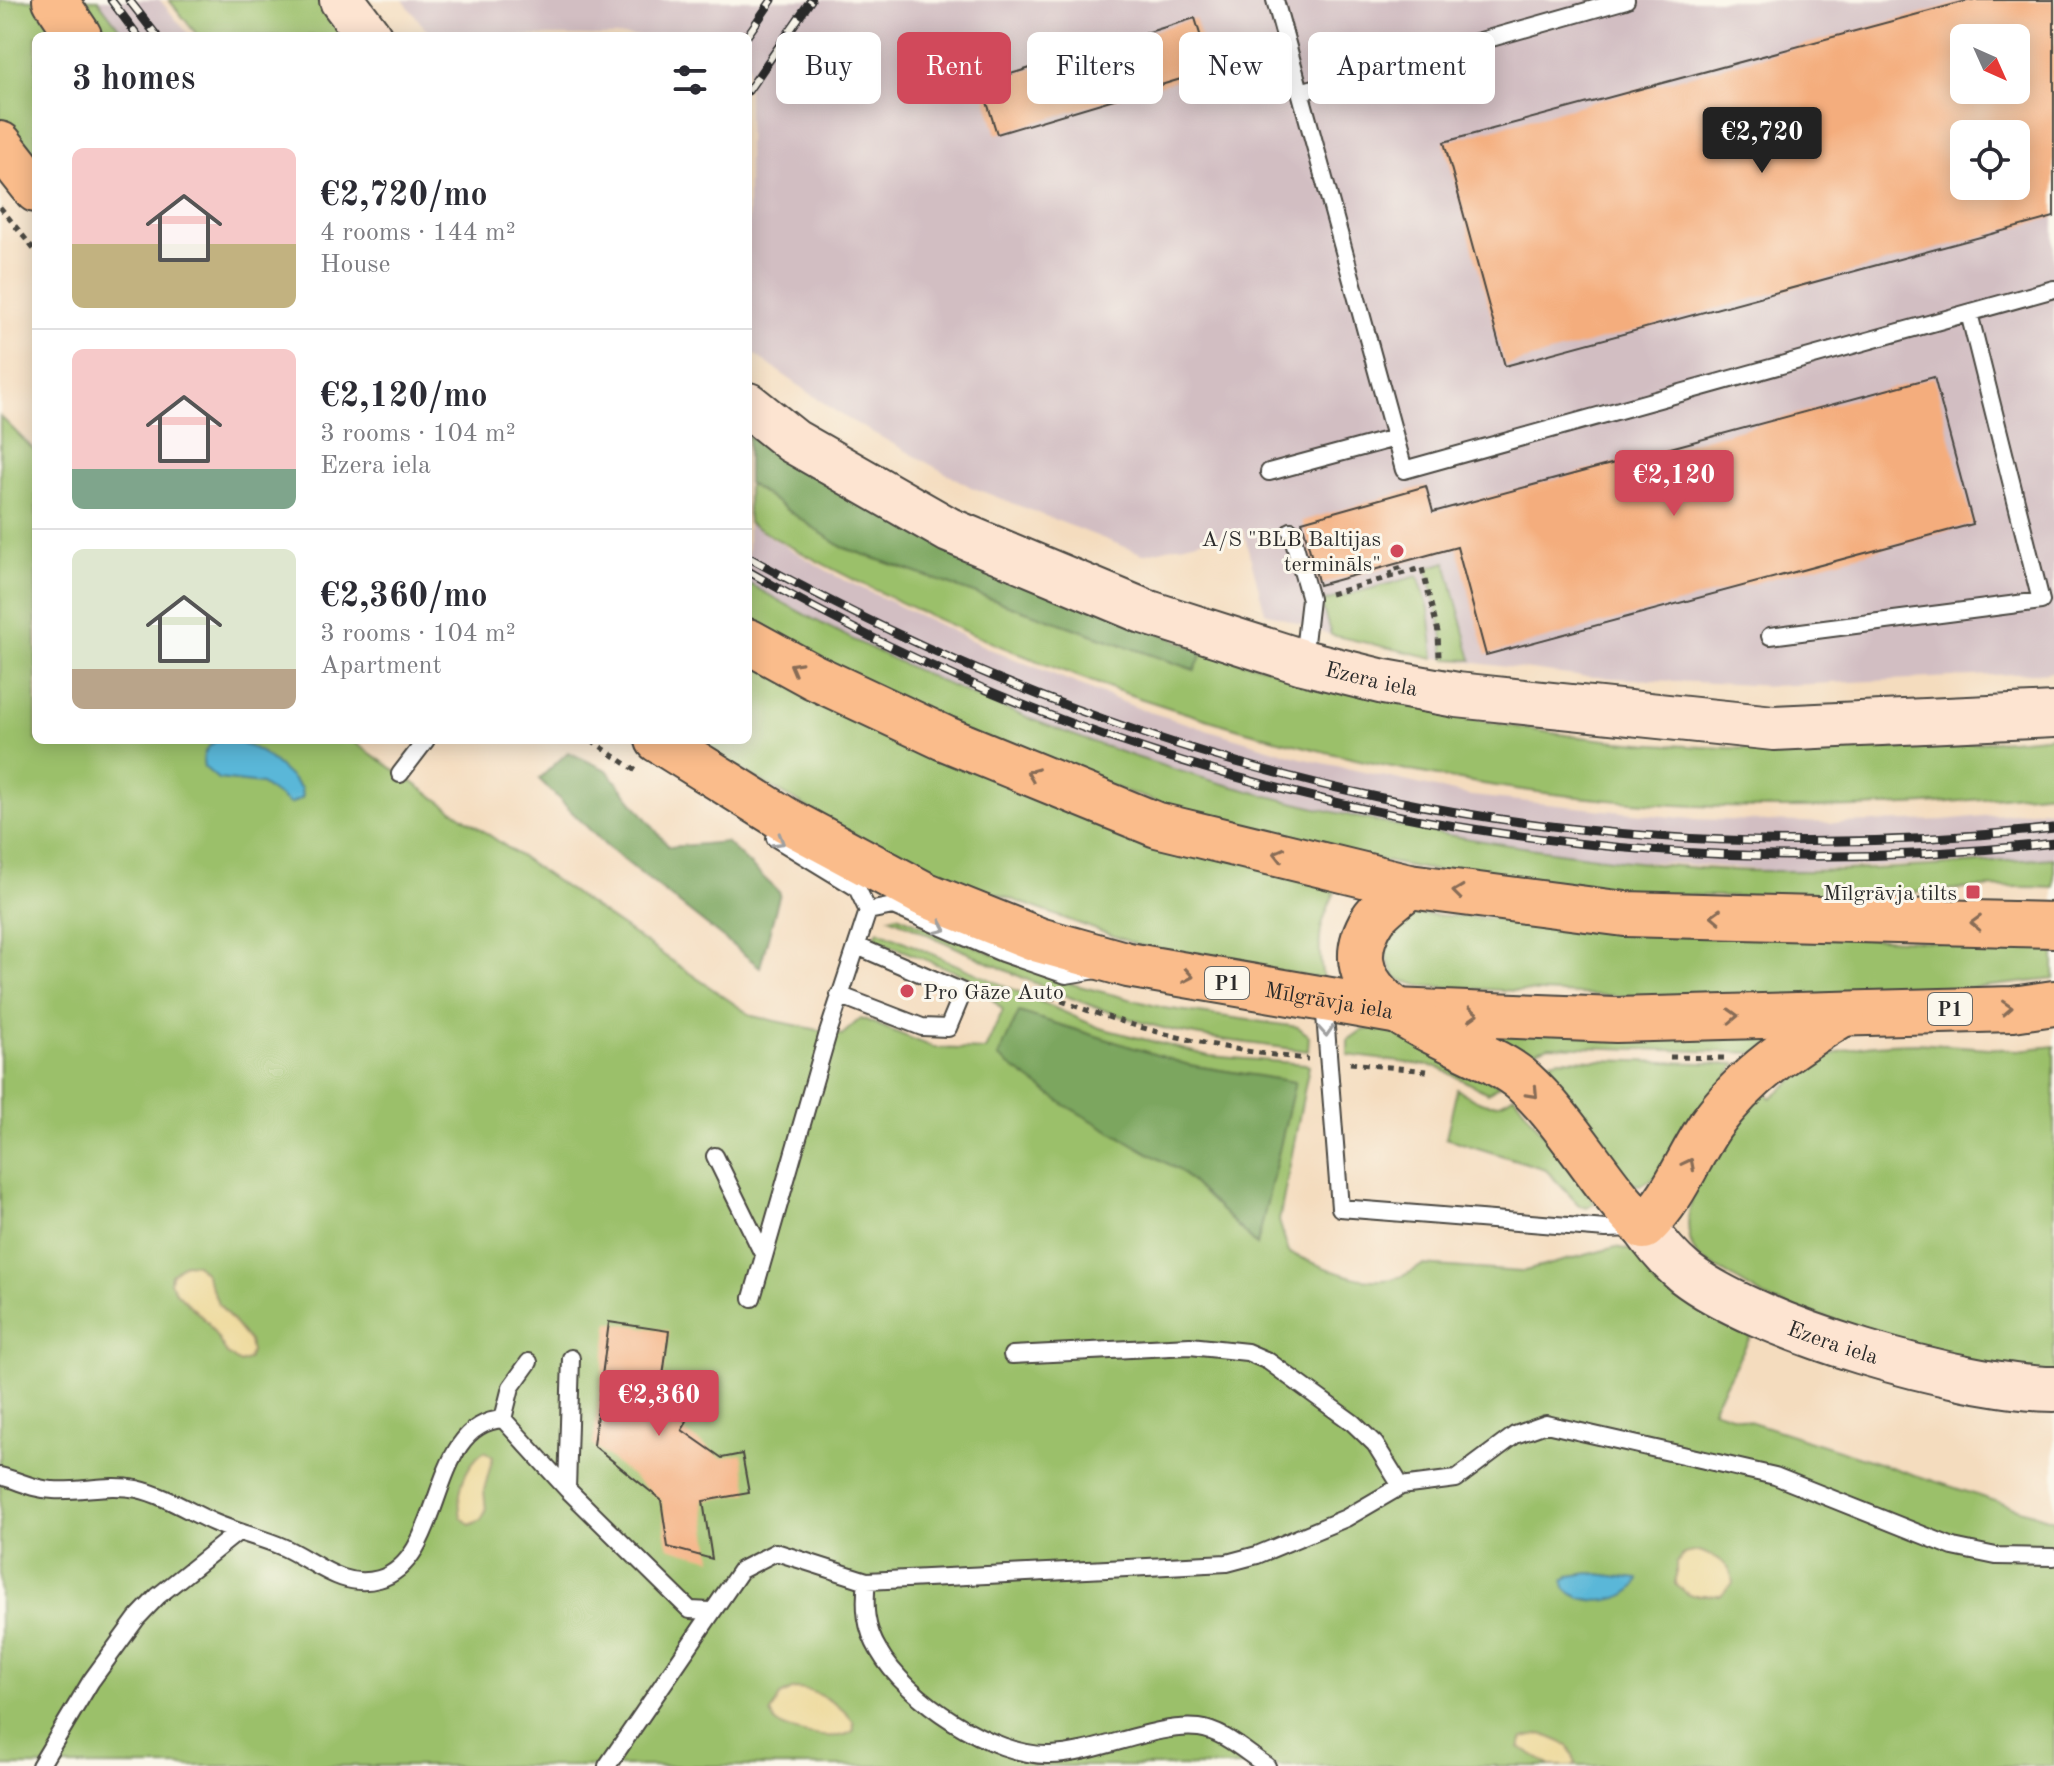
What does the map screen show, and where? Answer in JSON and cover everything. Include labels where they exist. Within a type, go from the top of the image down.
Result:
[{"type":"main road","points":[[55,0],[76,32]]},
{"type":"main road","points":[[0,144],[32,185]]},
{"type":"main road","points":[[752,643],[812,676],[944,738],[1157,825],[1409,886],[1625,914],[2054,925]]},
{"type":"main road","name":"Mīlgrāvja iela","points":[[664,744],[786,820],[924,894],[1039,940],[1128,965],[1394,1011],[1616,1020],[2013,1009],[2054,1003]]},
{"type":"main road","points":[[1409,886],[1374,917],[1360,949],[1370,986],[1394,1011],[1520,1079],[1556,1117],[1623,1206],[1644,1227],[1666,1205],[1710,1125],[1732,1098],[1793,1044],[1846,1013]]},
{"type":"street","points":[[342,0],[366,32]]},
{"type":"street","name":"Ezera iela","points":[[752,408],[793,441],[949,530],[1143,611],[1303,662],[1457,695],[1774,728],[2054,715]]},
{"type":"street","name":"Ezera iela","points":[[1644,1227],[1684,1272],[1710,1290],[1783,1326],[1921,1366],[2023,1389],[2054,1389]]},
{"type":"lane","points":[[1275,0],[1404,470],[2054,289]]},
{"type":"lane","points":[[1300,92],[1626,0]]},
{"type":"lane","points":[[1770,636],[2041,601],[1969,313]]},
{"type":"lane","points":[[1269,472],[1395,438]]},
{"type":"lane","points":[[1291,531],[1310,599],[1303,662]]},
{"type":"lane","points":[[400,774],[423,744]]},
{"type":"lane","points":[[703,768],[753,822],[857,888],[868,911],[839,995],[752,1298]]},
{"type":"lane","points":[[868,911],[893,906],[1002,953],[1066,975],[1128,965]]},
{"type":"lane","points":[[839,995],[922,1027],[948,1028],[963,992],[857,946]]},
{"type":"lane","points":[[1324,1001],[1340,1208],[1606,1229],[1644,1227]]},
{"type":"lane","points":[[715,1156],[764,1256]]},
{"type":"lane","points":[[1012,1355],[1190,1346],[1247,1352],[1268,1361],[1353,1423],[1375,1444],[1401,1486]]},
{"type":"lane","points":[[567,1489],[571,1358]]},
{"type":"lane","points":[[503,1419],[511,1387],[529,1362]]},
{"type":"lane","points":[[503,1419],[567,1489],[690,1610],[698,1629]]},
{"type":"lane","points":[[0,1476],[51,1491],[102,1485],[140,1490],[238,1532],[294,1551],[341,1578],[381,1579],[400,1568],[417,1547],[459,1449],[486,1422],[503,1419]]},
{"type":"lane","points":[[607,1766],[741,1570],[765,1554],[787,1552],[867,1581],[1227,1563],[1306,1536],[1401,1486],[1456,1479],[1526,1429],[1558,1425],[1613,1441],[1775,1476],[1953,1547],[1996,1556],[2054,1557]]},
{"type":"lane","points":[[1385,1460],[1402,1476],[1421,1485]]},
{"type":"lane","points":[[1377,1500],[1388,1481],[1385,1460]]},
{"type":"lane","points":[[40,1766],[91,1681],[137,1618],[158,1596],[238,1532]]},
{"type":"lane","points":[[844,1574],[861,1596],[878,1650],[899,1679],[950,1717],[1002,1748],[1032,1755],[1076,1753],[1151,1734],[1196,1727],[1216,1733],[1267,1766]]},
{"type":"lane","points":[[864,1607],[880,1587],[892,1580]]},
{"type":"lane","points":[[864,1607],[867,1581]]},
{"type":"lane","points":[[690,1610],[711,1611]]},
{"type":"path","points":[[0,207],[32,247]]},
{"type":"path","points":[[1392,577],[1390,571],[1402,567],[1400,563]]},
{"type":"path","points":[[1310,599],[1422,568],[1438,632],[1439,663],[1425,660]]},
{"type":"path","points":[[1027,986],[1133,1026],[1270,1056],[1305,1059]]},
{"type":"path","points":[[1348,1063],[1433,1071]]},
{"type":"shaded area","points":[[98,0],[160,0],[187,32],[122,32]]},
{"type":"shaded area","points":[[403,0],[2054,0],[2054,672],[1771,686],[1576,676],[1430,657],[1331,635],[1265,612],[1243,530],[1143,554],[971,487],[841,415],[752,353],[752,32],[428,32]]},
{"type":"shaded area","points":[[752,526],[836,576],[992,650],[1143,710],[1301,758],[1472,796],[1691,819],[1840,823],[1943,820],[2054,809],[2054,858],[1779,871],[1614,859],[1441,836],[1321,811],[1180,774],[1029,721],[866,647],[752,585]]},
{"type":"green space","points":[[0,0],[33,0],[55,32],[32,32],[32,161],[0,117]]},
{"type":"green space","points":[[74,0],[98,0],[122,32],[95,32]]},
{"type":"green space","points":[[169,0],[319,0],[343,32],[195,32]]},
{"type":"green space","points":[[0,416],[32,448],[32,744],[357,744],[752,1016],[842,1035],[861,1018],[935,1048],[985,1050],[1003,1010],[971,978],[874,939],[878,930],[1100,1028],[1209,1056],[1309,1066],[1279,1221],[1289,1253],[1339,1273],[1372,1280],[1405,1275],[1422,1265],[1521,1272],[1616,1247],[1630,1250],[1662,1277],[1754,1330],[1712,1409],[2054,1520],[2054,1766],[0,1766]],"holes":[[[1189,1065],[1294,1082],[1257,1245],[1180,1171],[1065,1105]]]},
{"type":"green space","points":[[752,438],[803,471],[1203,652],[1195,670],[842,547],[752,486]]},
{"type":"green space","points":[[752,486],[842,547],[1194,670],[1203,652],[1403,703],[1504,725],[1555,734],[1662,745],[1774,749],[1886,748],[2054,736],[2054,792],[1942,803],[1751,808],[1659,804],[1542,792],[1424,773],[1305,747],[1188,714],[1073,674],[960,629],[852,578],[752,525]]},
{"type":"green space","points":[[1446,562],[1472,660],[1445,659],[1442,630],[1427,568]]},
{"type":"green space","points":[[1418,576],[1429,609],[1434,658],[1331,635],[1321,602]]},
{"type":"green space","points":[[752,585],[843,635],[939,681],[1037,721],[1136,757],[1237,788],[1339,813],[1444,835],[1551,851],[1724,870],[1850,870],[2054,858],[2054,888],[1985,888],[1815,897],[1730,896],[1556,888],[1467,876],[1290,840],[1203,816],[1032,758],[948,725],[872,689],[752,625]]},
{"type":"green space","points":[[752,661],[1337,888],[1321,932],[1323,979],[1141,946],[1000,895],[925,875],[697,744],[752,744]]},
{"type":"green space","points":[[568,752],[607,770],[669,847],[726,842],[780,893],[760,967],[606,846],[539,779]]},
{"type":"green space","points":[[1412,914],[2054,948],[2054,979],[1919,994],[1753,1003],[1422,986],[1397,979],[1385,949],[1385,941],[1393,927]]},
{"type":"green space","points":[[897,915],[1064,982],[1164,1008],[1298,1027],[1309,1036],[1308,1051],[1196,1035],[1105,1011],[1032,982],[890,917]]},
{"type":"green space","points":[[1019,1012],[1189,1065],[1295,1082],[1257,1245],[1180,1171],[1065,1105],[998,1057]]},
{"type":"green space","points":[[1466,1025],[1784,1033],[1758,1053],[1549,1046],[1532,1052],[1521,1064]]},
{"type":"green space","points":[[1378,1027],[1400,1031],[1499,1085],[1488,1093],[1437,1067],[1348,1055],[1348,1040],[1361,1031]]},
{"type":"green space","points":[[1916,1043],[2018,1050],[2054,1046],[2054,1375],[1972,1363],[1773,1302],[1697,1256],[1689,1235],[1689,1213],[1695,1190],[1719,1146],[1763,1089],[1771,1098],[1808,1069],[1853,1048]]},
{"type":"green space","points":[[1560,1059],[1736,1064],[1659,1176],[1641,1185],[1631,1184],[1535,1071],[1545,1062]]},
{"type":"green space","points":[[1457,1089],[1478,1101],[1492,1104],[1514,1095],[1595,1203],[1587,1208],[1580,1206],[1545,1169],[1446,1138]]},
{"type":"sand","points":[[185,1263],[196,1264],[205,1273],[218,1303],[249,1341],[251,1352],[248,1360],[240,1363],[227,1354],[208,1323],[176,1292],[170,1282],[171,1274]]},
{"type":"sand","points":[[484,1451],[493,1457],[484,1490],[486,1511],[481,1520],[470,1525],[461,1517],[461,1489],[471,1465]]},
{"type":"sand","points":[[1699,1551],[1717,1558],[1730,1570],[1733,1583],[1721,1595],[1689,1595],[1676,1585],[1676,1563],[1684,1554]]},
{"type":"sand","points":[[794,1689],[810,1692],[834,1703],[853,1721],[854,1730],[838,1736],[816,1735],[776,1723],[771,1713],[780,1696]]},
{"type":"sand","points":[[1542,1734],[1568,1745],[1577,1766],[1551,1766],[1519,1747],[1523,1738]]},
{"type":"water","points":[[243,744],[254,748],[301,788],[302,798],[290,804],[261,784],[218,779],[203,763],[211,745]]},
{"type":"water","points":[[1589,1573],[1639,1579],[1627,1594],[1606,1600],[1583,1599],[1565,1588],[1564,1581],[1569,1576]]},
{"type":"building","points":[[1970,0],[2054,0],[2054,217],[1505,366],[1444,142]]},
{"type":"building","points":[[1195,18],[1199,32],[1179,32],[1179,80],[1163,84],[1163,32],[1149,32]]},
{"type":"building","points":[[1027,69],[1027,104],[1097,104],[997,134],[988,104],[1011,104],[1011,74]]},
{"type":"building","points":[[1934,377],[1973,524],[1486,655],[1457,547],[1319,585],[1302,521],[1426,486],[1433,512]]},
{"type":"building","points":[[609,1322],[669,1331],[660,1399],[687,1422],[682,1430],[722,1458],[742,1454],[749,1493],[703,1501],[712,1559],[668,1547],[661,1500],[593,1445]]},
{"type":"railway","points":[[111,0],[135,32]]},
{"type":"railway","points":[[129,0],[154,32]]},
{"type":"railway","points":[[750,32],[772,0]]},
{"type":"railway","points":[[752,85],[811,0]]},
{"type":"railway","points":[[752,559],[903,636],[1060,703],[1219,757],[1380,798],[1543,825],[1710,839],[1880,840],[2054,828]]},
{"type":"railway","points":[[752,573],[899,650],[1055,717],[1215,771],[1379,812],[1545,839],[1714,854],[1884,855],[2054,843]]},
{"type":"place","name":"A/S \"BLB Baltijas termināls\"","points":[[1397,551]]},
{"type":"place","name":"Mīlgrāvja tilts","points":[[1973,892]]},
{"type":"place","name":"Pro Gāze Auto","points":[[907,991]]}]
